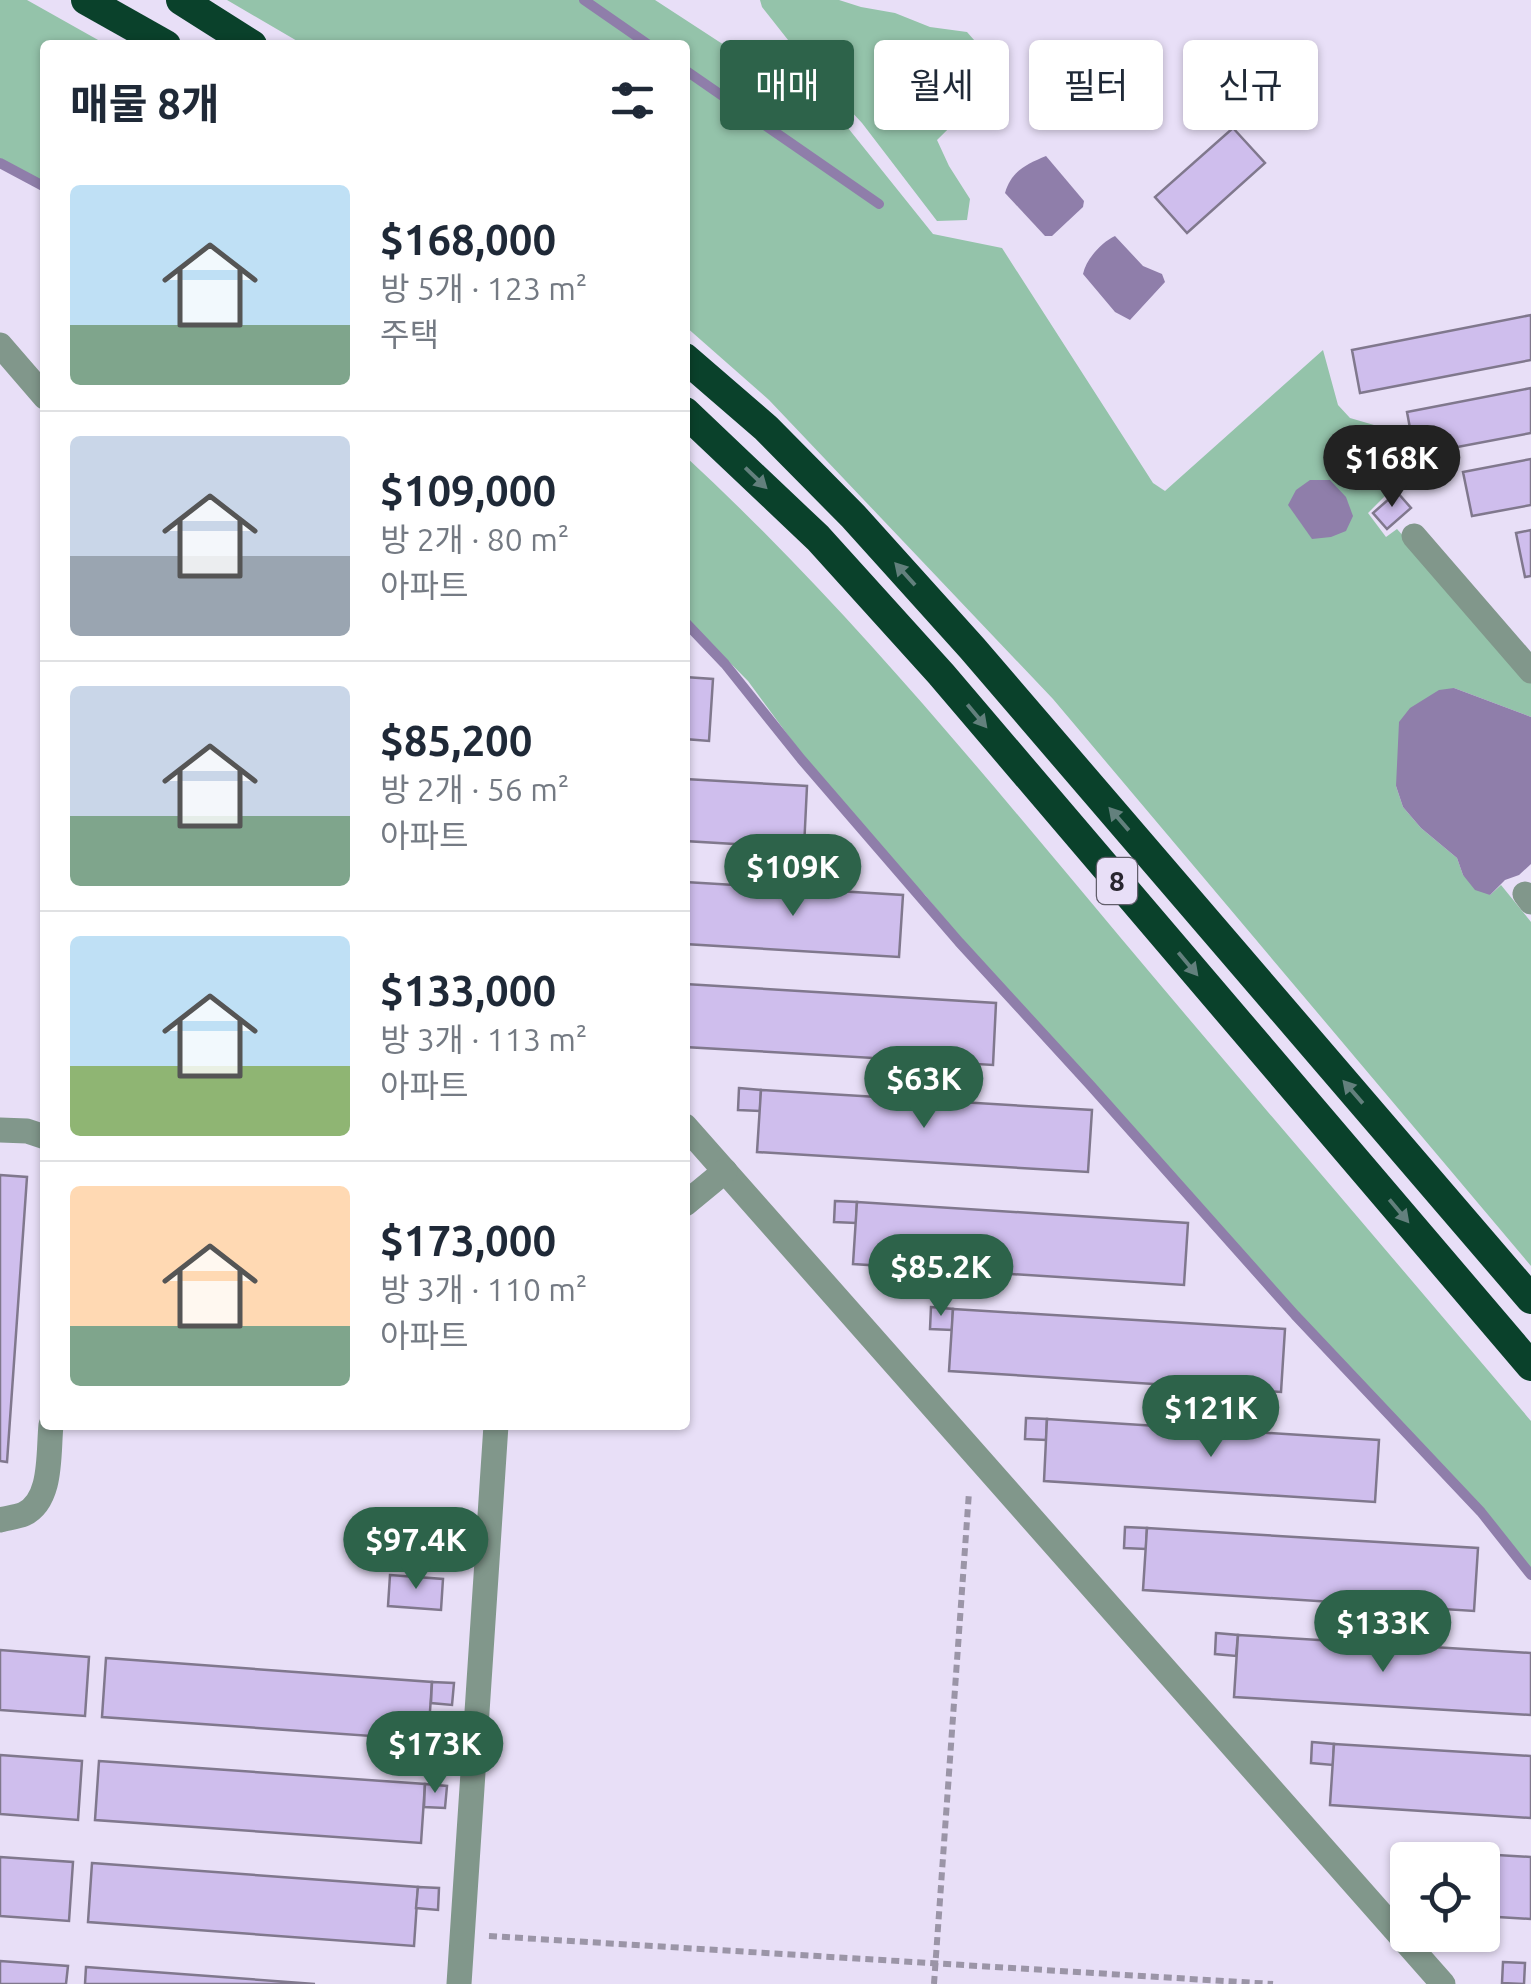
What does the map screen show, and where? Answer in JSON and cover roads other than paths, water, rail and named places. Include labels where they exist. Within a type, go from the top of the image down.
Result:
[{"type":"highway","points":[[86,0],[157,40]]},
{"type":"highway","points":[[181,0],[244,40]]},
{"type":"highway","name":"8","points":[[690,362],[766,428],[853,516],[959,633],[1531,1299]]},
{"type":"highway","name":"8","points":[[690,417],[818,538],[942,674],[1531,1366]]},
{"type":"street","points":[[0,345],[40,390]]},
{"type":"street","points":[[1414,536],[1531,671]]},
{"type":"street","points":[[0,1130],[40,1136]]},
{"type":"street","points":[[690,1132],[1444,1984]]},
{"type":"street","points":[[690,1200],[724,1171]]},
{"type":"street","points":[[0,1520],[26,1513],[40,1498],[51,1430]]},
{"type":"street","points":[[459,1984],[496,1430]]},
{"type":"waterway","points":[[584,0],[642,40]]},
{"type":"waterway","points":[[690,73],[879,204]]},
{"type":"waterway","points":[[0,163],[40,184]]},
{"type":"waterway","points":[[690,627],[959,942],[1295,1315],[1481,1512],[1531,1575]]}]
